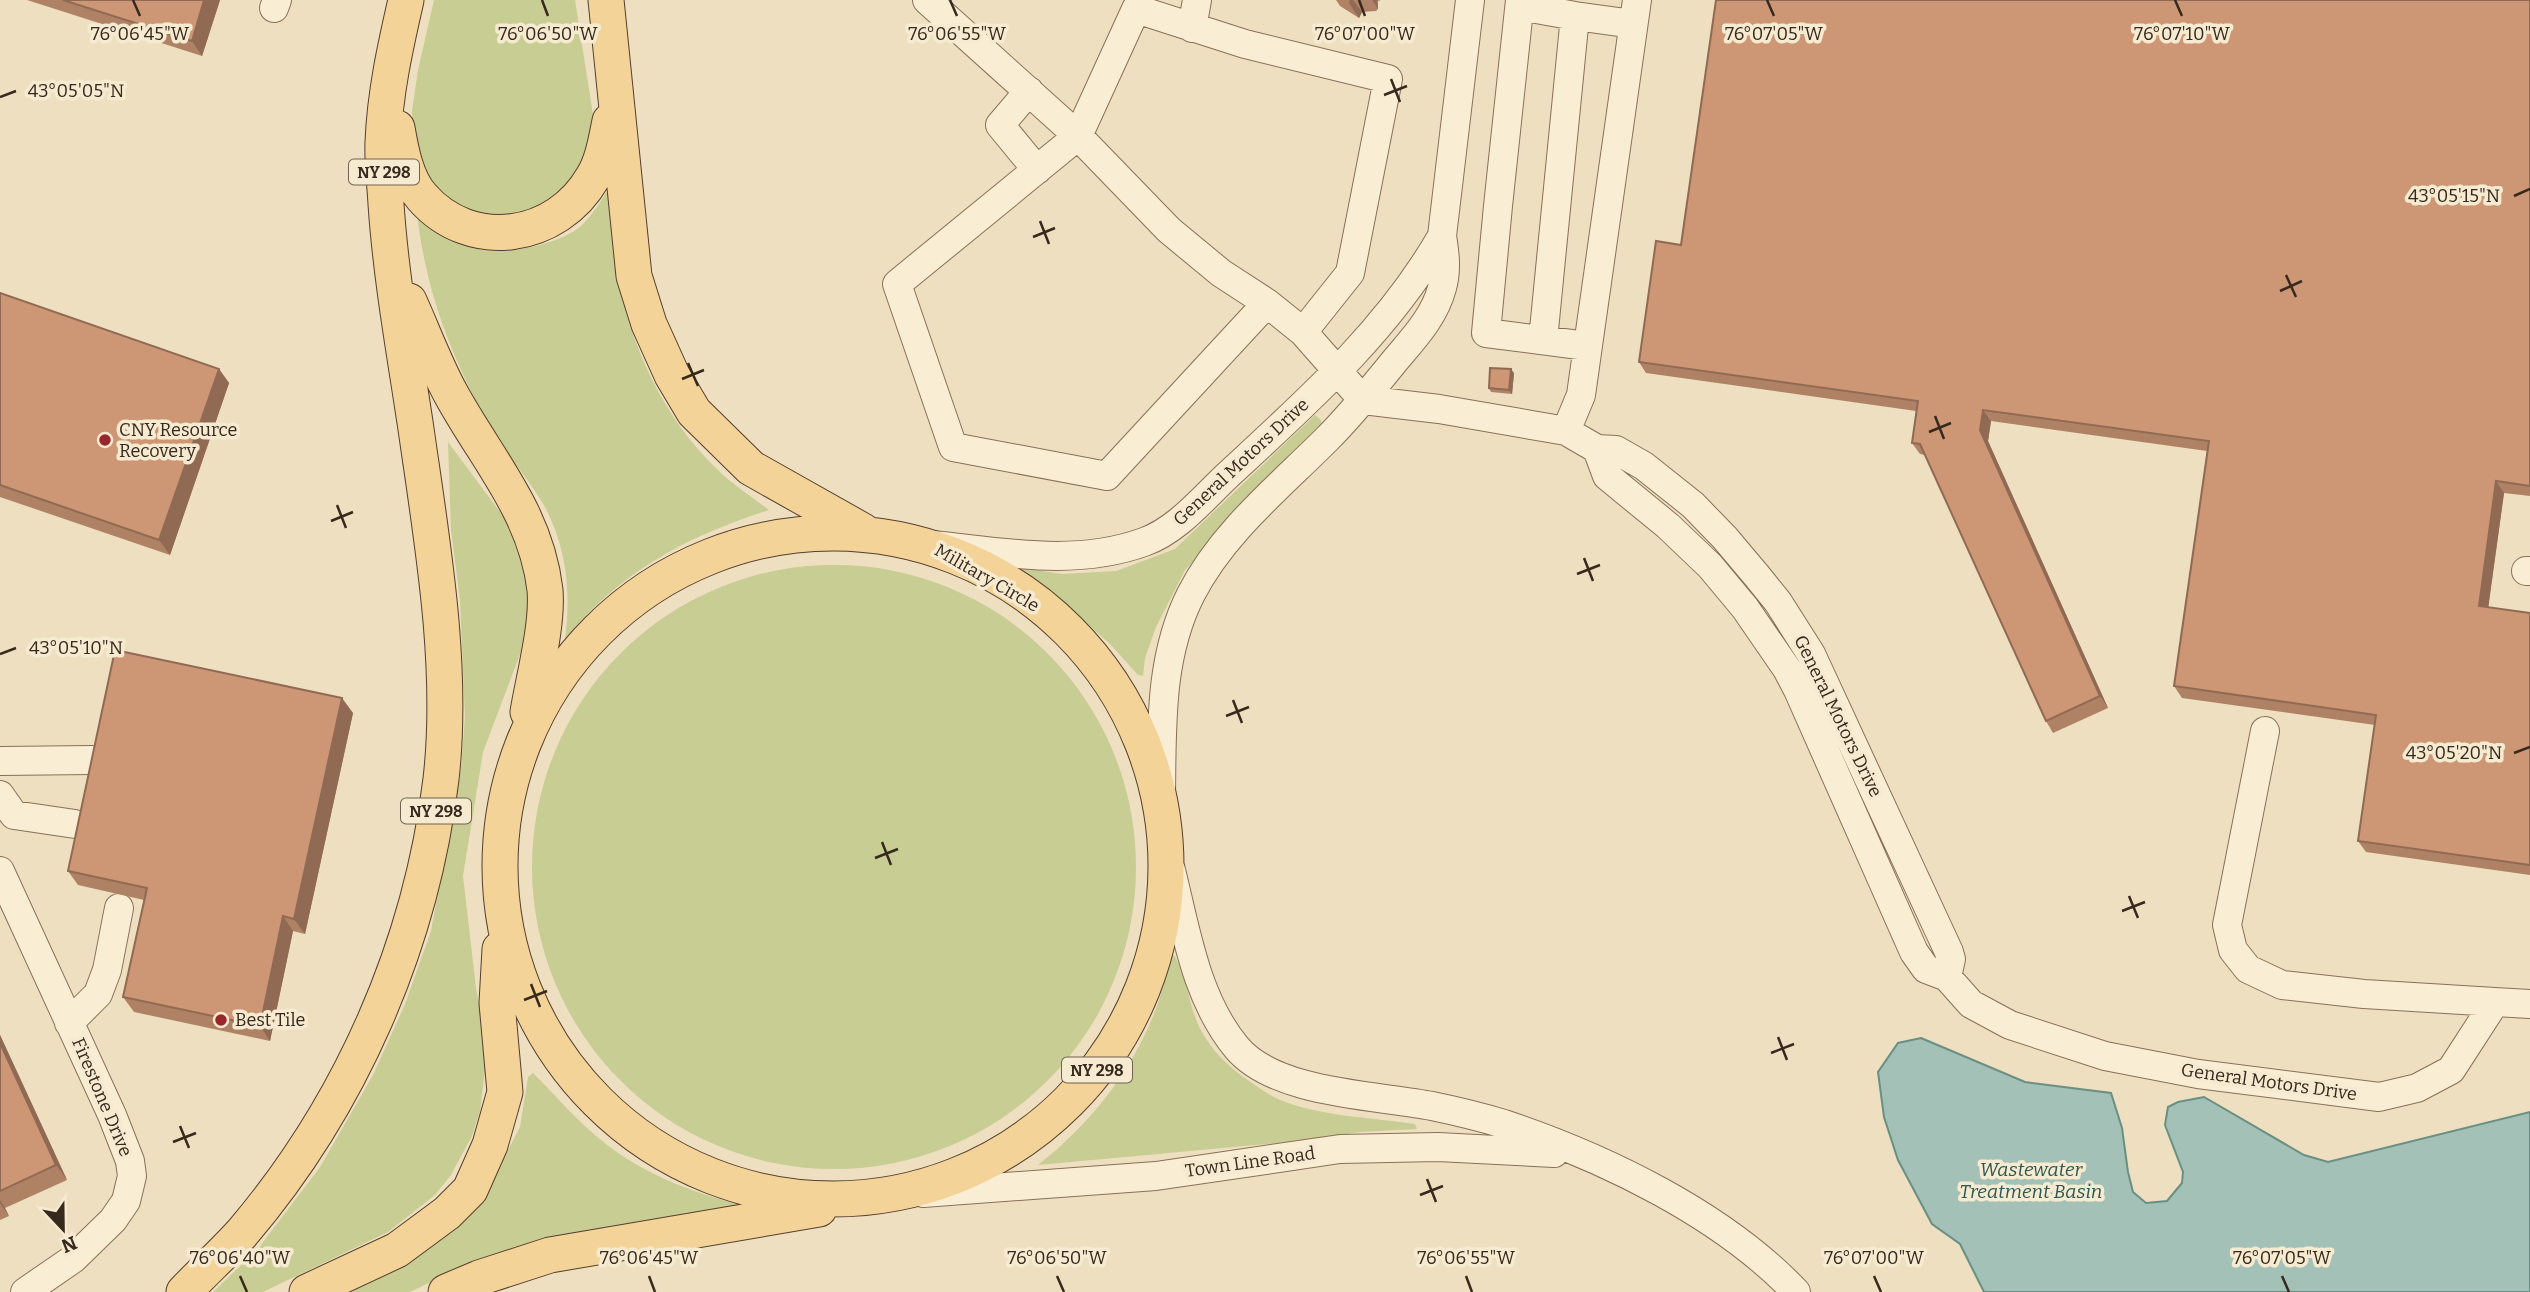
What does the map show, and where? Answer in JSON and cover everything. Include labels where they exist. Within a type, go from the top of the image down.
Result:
[{"type":"main road","name":"NY 298","points":[[184,1292],[242,1233],[302,1154],[355,1065],[384,1000],[413,920],[433,829],[441,777],[444,708],[442,621],[392,263],[382,146],[388,80],[407,0]]},
{"type":"main road","name":"NY 298","points":[[607,0],[634,276],[649,324],[672,375],[694,412],[751,468],[863,530]]},
{"type":"main road","points":[[388,80],[405,167],[421,197],[447,219],[482,233],[505,234],[533,228],[571,206],[593,178],[602,158],[615,101]]},
{"type":"main road","name":"NY 298","points":[[392,263],[450,393],[520,505],[534,537],[545,591],[544,615],[524,735]]},
{"type":"main road","name":"Military Circle","points":[[863,530],[933,545],[980,569],[1042,607],[1084,652],[1136,725],[1161,796],[1171,870],[1153,962],[1135,1010],[1112,1050],[1079,1093],[1030,1135],[923,1193],[847,1204],[754,1188],[699,1171],[641,1139],[588,1094],[561,1062],[521,989],[501,918],[499,827],[524,735],[563,668],[592,634],[621,608],[678,570],[716,554],[792,536],[863,530]]},
{"type":"main road","points":[[307,1292],[397,1250],[447,1213],[470,1190],[490,1145],[505,1092],[497,1003],[501,918]]},
{"type":"main road","name":"NY 298","points":[[446,1292],[479,1278],[550,1255],[847,1204]]},
{"type":"street","points":[[927,0],[1078,136],[1168,229],[1221,273],[1267,303],[1303,332],[1363,400]]},
{"type":"street","points":[[1192,28],[1197,0]]},
{"type":"street","points":[[1161,796],[1162,693],[1172,645],[1190,595],[1212,559],[1266,498],[1363,400],[1434,309],[1442,288],[1446,263],[1441,236],[1470,0]]},
{"type":"street","points":[[1566,431],[1581,395],[1635,12],[1575,16],[1520,3],[1486,333],[1587,345]]},
{"type":"street","points":[[1267,303],[1107,476],[953,447],[897,284],[1078,136],[1136,9],[1245,44],[1388,79],[1350,273],[1303,332]]},
{"type":"street","points":[[1543,340],[1575,16]]},
{"type":"street","points":[[1029,91],[1000,125],[1037,170]]},
{"type":"street","name":"General Motors Drive","points":[[933,545],[1055,557],[1088,556],[1145,542],[1174,526],[1300,408],[1367,340],[1422,270],[1441,236]]},
{"type":"street","name":"General Motors Drive","points":[[1363,400],[1439,409],[1566,431],[1597,449],[1606,476],[1690,546],[1745,608],[1771,643],[1798,690],[1914,952],[1926,969],[1947,977],[1971,1004],[2010,1025],[2105,1056],[2198,1074],[2379,1097],[2417,1088],[2451,1070],[2496,1002]]},
{"type":"street","points":[[2265,731],[2227,925],[2233,950],[2248,969],[2282,985],[2364,994],[2530,1004]]},
{"type":"street","points":[[0,761],[92,760]]},
{"type":"street","points":[[0,795],[14,815],[75,824]]},
{"type":"street","name":"Town Line Road","points":[[1171,870],[1197,973],[1214,1013],[1237,1048],[1253,1062],[1315,1088],[1433,1107],[1503,1124],[1577,1154],[1640,1181],[1717,1224],[1771,1266],[1796,1292]]},
{"type":"street","name":"Firestone Drive","points":[[0,871],[116,1127],[130,1161],[132,1176],[125,1201],[113,1220],[73,1259],[25,1292]]},
{"type":"street","points":[[69,1023],[98,994],[107,970],[119,908]]},
{"type":"street","name":"Town Line Road","points":[[923,1193],[1156,1175],[1340,1149],[1438,1147],[1577,1154]]},
{"type":"green space","points":[[434,0],[575,0],[595,127],[587,170],[543,212],[487,219],[444,197],[425,173],[413,134],[412,111]]},
{"type":"green space","points":[[610,186],[617,272],[631,326],[652,379],[665,404],[698,450],[730,481],[769,510],[711,532],[658,559],[609,594],[565,639],[567,588],[559,540],[546,509],[493,432],[461,370],[433,295],[417,214],[462,243],[479,249],[503,251],[532,247],[561,238],[582,225]]},
{"type":"green space","points":[[1315,415],[1321,420],[1321,424],[1185,570],[1156,627],[1145,658],[1143,676],[1138,675],[1110,644],[1067,606],[1019,569],[1062,574],[1116,571],[1175,549]]},
{"type":"green space","points":[[448,442],[512,528],[528,576],[527,636],[483,752],[463,876],[476,988],[485,1034],[485,1071],[480,1111],[472,1136],[451,1175],[435,1195],[388,1232],[263,1292],[213,1292],[257,1250],[320,1167],[373,1075],[405,1004],[431,931],[461,769],[465,717],[460,600],[451,530]]},
{"type":"green space","points":[[834,565],[893,570],[950,588],[977,600],[1002,616],[1048,653],[1085,699],[1101,724],[1113,751],[1131,808],[1136,867],[1131,926],[1113,983],[1101,1010],[1085,1035],[1048,1081],[1002,1118],[977,1134],[950,1146],[893,1164],[834,1169],[775,1164],[718,1146],[691,1134],[666,1118],[620,1081],[583,1035],[567,1010],[555,983],[537,926],[532,867],[537,808],[555,751],[567,724],[583,699],[620,653],[666,616],[691,600],[718,588],[775,570]]},
{"type":"green space","points":[[1172,952],[1202,1032],[1230,1067],[1242,1076],[1273,1097],[1294,1105],[1328,1113],[1415,1124],[1417,1129],[1360,1132],[1299,1141],[1038,1165],[1075,1133],[1091,1115],[1133,1058],[1154,1014]]},
{"type":"green space","points":[[533,1073],[606,1144],[640,1167],[676,1184],[753,1208],[433,1281],[410,1292],[335,1292],[477,1200],[520,1127],[528,1077]]},
{"type":"water","name":"Wastewater Treatment Basin","points":[[1921,1038],[2025,1082],[2111,1093],[2122,1128],[2133,1192],[2146,1203],[2167,1201],[2182,1183],[2183,1172],[2165,1125],[2168,1107],[2178,1102],[2204,1097],[2304,1155],[2328,1162],[2530,1112],[2530,1292],[1984,1292],[1960,1244],[1932,1224],[1898,1160],[1884,1117],[1878,1072],[1898,1043]]},
{"type":"building","points":[[63,0],[204,0],[192,41]]},
{"type":"building","points":[[1716,0],[2530,0],[2530,486],[2496,481],[2479,606],[2530,613],[2530,865],[2358,841],[2376,715],[2174,686],[2209,441],[1983,410],[1980,430],[2100,696],[2046,721],[1920,444],[1912,443],[1918,401],[1639,362],[1656,241],[1681,245]]},
{"type":"building","name":"CNY Resource Recovery","points":[[0,293],[219,369],[159,540],[0,485]]},
{"type":"building","points":[[1490,368],[1511,369],[1509,390],[1489,388]]},
{"type":"building","points":[[115,650],[342,698],[294,919],[283,916],[260,1026],[123,997],[147,888],[68,871]]},
{"type":"building","points":[[0,1043],[56,1165],[0,1191]]},
{"type":"place","name":"CNY Resource Recovery","points":[[105,440]]},
{"type":"place","name":"Best Tile","points":[[221,1020]]}]
